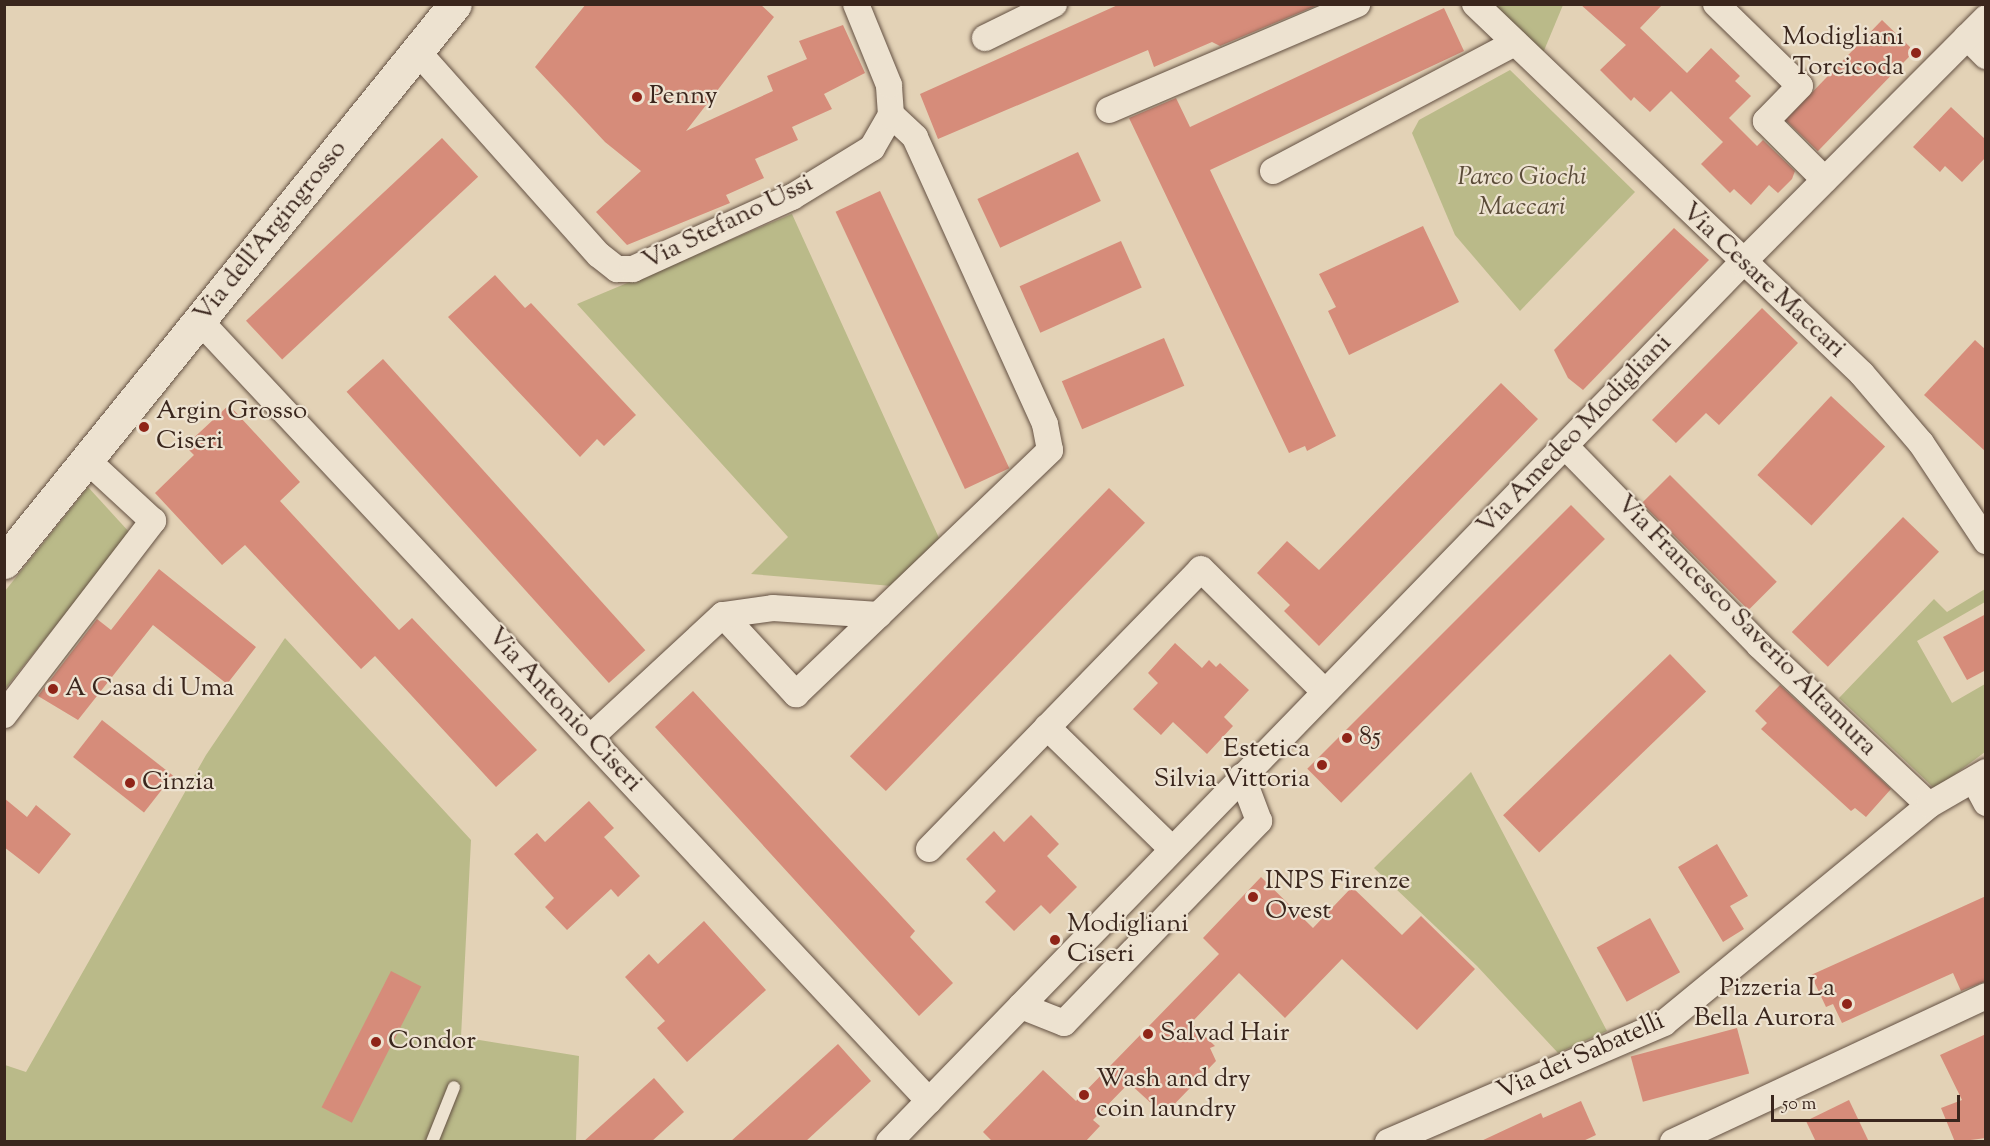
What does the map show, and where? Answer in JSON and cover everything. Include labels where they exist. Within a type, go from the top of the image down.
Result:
[{"type":"street","name":"Via dell'Argingrosso","points":[[4,562],[455,4]]},
{"type":"street","points":[[723,615],[796,694],[1050,450],[1045,424],[915,137],[891,115],[889,85],[856,4]]},
{"type":"street","points":[[985,38],[1054,4]]},
{"type":"street","points":[[1109,110],[1357,4]]},
{"type":"street","name":"Via Cesare Maccari","points":[[1475,4],[1742,263],[1862,374],[1979,514],[1986,541]]},
{"type":"street","points":[[1716,4],[1800,86],[1766,121],[1825,180]]},
{"type":"street","name":"Via Amedeo Modigliani","points":[[889,1142],[1324,691],[1742,263],[1986,18]]},
{"type":"street","points":[[1966,37],[1986,56]]},
{"type":"street","points":[[1273,171],[1515,44]]},
{"type":"street","name":"Via Stefano Ussi","points":[[417,51],[599,255],[617,269],[633,269],[792,197],[872,148],[891,115]]},
{"type":"street","name":"Via Antonio Ciseri","points":[[199,320],[928,1101]]},
{"type":"street","name":"Via Francesco Saverio Altamura","points":[[1565,446],[1760,645],[1929,805]]},
{"type":"street","points":[[4,715],[153,521],[87,460]]},
{"type":"street","points":[[929,849],[1201,569],[1324,691]]},
{"type":"street","points":[[590,738],[723,615],[773,608],[879,615]]},
{"type":"street","points":[[1047,727],[1172,849]]},
{"type":"street","points":[[1021,1006],[1064,1023],[1259,821],[1242,776]]},
{"type":"street","points":[[1980,776],[1986,803]]},
{"type":"street","name":"Via dei Sabatelli","points":[[1388,1142],[1664,1023],[1929,805],[1980,776]]},
{"type":"street","points":[[1673,1142],[1986,996]]},
{"type":"lane","points":[[432,1142],[454,1087]]},
{"type":"green space","points":[[1495,5],[1563,5],[1543,53]]},
{"type":"green space","name":"Parco Giochi Maccari","points":[[1510,70],[1635,192],[1520,311],[1455,235],[1412,133],[1419,120]]},
{"type":"green space","points":[[792,214],[939,538],[892,586],[751,574],[788,537],[577,304]]},
{"type":"green space","points":[[88,487],[130,533],[5,689],[5,591]]},
{"type":"green space","points":[[1985,589],[1985,602],[1917,641],[1952,703],[1985,684],[1985,752],[1935,789],[1839,698],[1934,599],[1947,612]]},
{"type":"green space","points":[[285,638],[471,840],[461,1037],[579,1056],[576,1141],[5,1142],[5,1065],[26,1072],[206,755]]},
{"type":"green space","points":[[1471,772],[1607,1031],[1558,1053],[1477,966],[1374,868]]},
{"type":"building","points":[[586,4],[760,4],[774,17],[686,131],[773,91],[767,76],[807,59],[799,41],[843,25],[865,73],[824,94],[832,109],[792,127],[798,140],[755,159],[764,178],[726,195],[730,203],[627,245],[596,212],[641,171],[605,142],[535,67]]},
{"type":"building","points":[[1120,4],[1318,5],[1220,46],[1212,42],[1154,67],[1148,50],[938,139],[920,94]]},
{"type":"building","points":[[1580,4],[1663,4],[1640,28],[1687,73],[1711,48],[1740,76],[1735,81],[1751,96],[1729,118],[1757,146],[1763,140],[1795,171],[1792,179],[1778,193],[1769,185],[1751,205],[1734,189],[1730,193],[1701,164],[1723,142],[1671,91],[1650,112],[1634,97],[1631,101],[1600,70],[1626,45]]},
{"type":"building","points":[[1444,8],[1464,51],[1210,170],[1336,436],[1307,451],[1305,446],[1289,453],[1129,118],[1176,98],[1190,127]]},
{"type":"building","points":[[1882,20],[1914,51],[1818,151],[1785,120]]},
{"type":"building","points":[[1951,107],[1986,140],[1986,157],[1962,182],[1945,166],[1940,172],[1913,147]]},
{"type":"building","points":[[442,138],[478,177],[282,360],[246,321]]},
{"type":"building","points":[[1078,152],[1101,201],[1000,248],[977,199]]},
{"type":"building","points":[[880,191],[1009,468],[965,489],[836,212]]},
{"type":"building","points":[[1423,226],[1459,302],[1349,355],[1328,311],[1336,307],[1319,274]]},
{"type":"building","points":[[1674,228],[1709,260],[1583,390],[1568,378],[1554,350]]},
{"type":"building","points":[[1121,241],[1142,288],[1040,333],[1020,286]]},
{"type":"building","points":[[495,275],[525,308],[531,303],[636,415],[604,446],[597,439],[580,457],[448,317]]},
{"type":"building","points":[[1762,308],[1798,343],[1719,425],[1706,413],[1676,443],[1652,420]]},
{"type":"building","points":[[1164,338],[1184,386],[1082,429],[1062,381]]},
{"type":"building","points":[[1975,340],[1986,350],[1986,452],[1924,395]]},
{"type":"building","points":[[383,359],[645,650],[609,683],[347,392]]},
{"type":"building","points":[[1501,383],[1538,419],[1319,646],[1284,611],[1290,605],[1257,573],[1287,541],[1319,570]]},
{"type":"building","points":[[1831,396],[1885,446],[1811,525],[1757,475]]},
{"type":"building","points":[[229,405],[300,482],[280,501],[399,630],[412,618],[537,750],[496,787],[375,656],[361,669],[245,545],[222,565],[155,493],[194,455],[185,446]]},
{"type":"building","points":[[1670,475],[1777,582],[1748,610],[1642,503]]},
{"type":"building","points":[[1109,488],[1145,523],[886,791],[850,756]]},
{"type":"building","points":[[1571,505],[1605,539],[1341,803],[1307,769]]},
{"type":"building","points":[[1903,517],[1939,552],[1828,667],[1792,632]]},
{"type":"building","points":[[159,569],[256,647],[227,684],[153,625],[78,720],[38,696],[97,619],[111,630]]},
{"type":"building","points":[[1986,614],[1986,670],[1967,680],[1943,637]]},
{"type":"building","points":[[1175,643],[1202,668],[1209,660],[1216,667],[1220,663],[1249,690],[1224,717],[1233,726],[1207,754],[1173,722],[1161,735],[1133,709],[1158,683],[1148,673]]},
{"type":"building","points":[[1670,654],[1706,691],[1539,853],[1503,815]]},
{"type":"building","points":[[1780,685],[1891,789],[1866,817],[1855,808],[1851,811],[1761,729],[1767,723],[1755,711]]},
{"type":"building","points":[[693,691],[915,931],[910,937],[953,983],[919,1016],[655,727]]},
{"type":"building","points":[[102,720],[173,775],[144,812],[73,757]]},
{"type":"building","points":[[4,798],[27,817],[36,805],[71,834],[39,874],[4,847]]},
{"type":"building","points":[[589,801],[614,828],[604,837],[640,876],[618,897],[611,889],[567,930],[545,907],[554,898],[514,854],[537,833],[545,842]]},
{"type":"building","points":[[1031,815],[1059,844],[1047,856],[1077,887],[1050,914],[1041,905],[1014,931],[985,902],[996,891],[966,859],[994,831],[1004,842]]},
{"type":"building","points":[[1717,844],[1748,896],[1730,906],[1744,929],[1723,942],[1678,867]]},
{"type":"building","points":[[1261,877],[1313,928],[1352,887],[1402,935],[1421,916],[1475,969],[1417,1030],[1342,959],[1285,1018],[1239,973],[1191,1023],[1215,1046],[1210,1048],[1216,1061],[1164,1115],[1129,1083],[1093,1120],[1100,1126],[1085,1142],[993,1142],[983,1132],[1043,1070],[1076,1101],[1219,954],[1203,938]]},
{"type":"building","points":[[1986,896],[1986,981],[1961,991],[1953,973],[1842,1023],[1833,1004],[1826,1007],[1811,975]]},
{"type":"building","points":[[1650,918],[1680,972],[1627,1002],[1597,948]]},
{"type":"building","points":[[704,921],[766,990],[687,1062],[657,1028],[665,1021],[625,977],[649,954],[658,964]]},
{"type":"building","points":[[391,971],[421,986],[352,1123],[322,1107]]},
{"type":"building","points":[[1737,1028],[1749,1073],[1643,1102],[1631,1056]]},
{"type":"building","points":[[1986,1034],[1986,1138],[1955,1142],[1941,1108],[1962,1100],[1940,1055]]},
{"type":"building","points":[[838,1044],[871,1081],[805,1142],[730,1142]]},
{"type":"building","points":[[654,1078],[684,1112],[651,1142],[583,1142]]},
{"type":"building","points":[[1849,1100],[1869,1142],[1816,1142],[1806,1121]]},
{"type":"building","points":[[1581,1101],[1596,1135],[1581,1142],[1479,1142],[1541,1113],[1543,1118]]},
{"type":"place","name":"Modigliani Torcicoda","points":[[1916,53]]},
{"type":"place","name":"Penny","points":[[637,97]]},
{"type":"place","name":"Argin Grosso Ciseri","points":[[144,427]]},
{"type":"place","name":"A Casa di Uma","points":[[53,689]]},
{"type":"place","name":"85","points":[[1347,738]]},
{"type":"place","name":"Estetica Silvia Vittoria","points":[[1322,765]]},
{"type":"place","name":"Cinzia","points":[[130,783]]},
{"type":"place","name":"INPS Firenze Ovest","points":[[1253,897]]},
{"type":"place","name":"Modigliani Ciseri","points":[[1055,940]]},
{"type":"place","name":"Pizzeria La Bella Aurora","points":[[1847,1004]]},
{"type":"place","name":"Salvad Hair","points":[[1148,1034]]},
{"type":"place","name":"Condor","points":[[376,1042]]},
{"type":"place","name":"Wash and dry coin laundry","points":[[1084,1095]]}]
